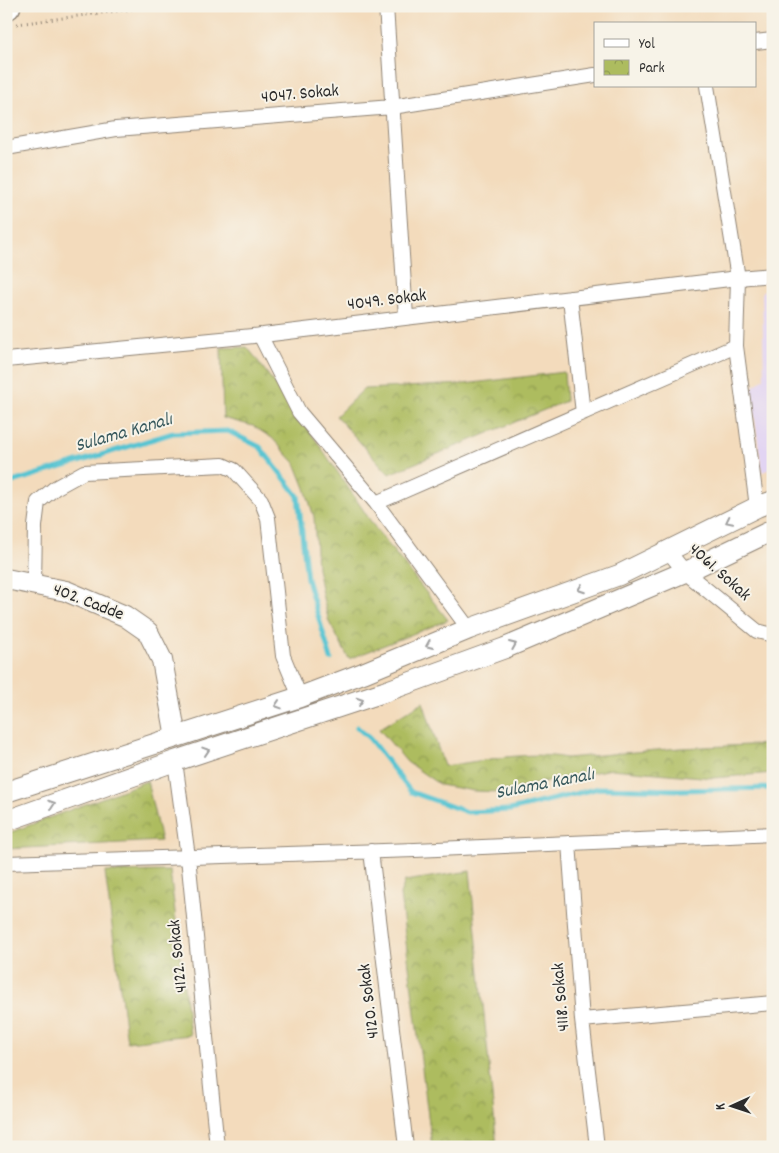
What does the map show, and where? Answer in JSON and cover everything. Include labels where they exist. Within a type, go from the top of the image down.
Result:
[{"type":"main road","points":[[6,792],[300,697],[469,629],[619,575],[765,504]]},
{"type":"main road","points":[[6,821],[175,761],[384,692],[506,648],[685,572],[773,530]]},
{"type":"main road","name":"402. Cadde","points":[[6,578],[66,591],[125,616],[148,632],[162,660],[176,737]]},
{"type":"street","points":[[386,6],[406,317]]},
{"type":"street","points":[[756,42],[773,40]]},
{"type":"street","name":"4047. Sokak","points":[[6,148],[116,129],[392,107],[594,75]]},
{"type":"street","points":[[708,88],[738,278],[736,346],[765,504]]},
{"type":"street","name":"4049. Sokak","points":[[6,360],[260,334],[773,275]]},
{"type":"street","points":[[570,298],[583,413]]},
{"type":"street","points":[[260,334],[299,412],[376,502],[469,629]]},
{"type":"street","points":[[376,502],[736,346]]},
{"type":"street","points":[[34,584],[35,526],[38,502],[56,488],[84,472],[223,465],[234,470],[261,500],[268,518],[283,656],[300,697]]},
{"type":"street","name":"4061. Sokak","points":[[668,551],[685,572],[757,631],[773,635]]},
{"type":"street","name":"4122. Sokak","points":[[175,761],[188,857],[217,1147]]},
{"type":"street","points":[[6,863],[371,851],[773,834]]},
{"type":"street","name":"4118. Sokak","points":[[569,843],[582,1020],[597,1147]]},
{"type":"street","name":"4120. Sokak","points":[[371,851],[406,1147]]},
{"type":"street","points":[[582,1020],[773,1003]]},
{"type":"path","points":[[10,12],[155,6]]},
{"type":"shaded area","points":[[773,290],[773,468],[762,472],[751,389],[764,378],[762,291]]},
{"type":"green space","points":[[247,347],[318,443],[376,529],[448,620],[349,659],[329,622],[317,568],[314,517],[295,463],[272,438],[253,426],[223,418],[221,348]]},
{"type":"green space","points":[[564,372],[566,401],[389,474],[336,416],[364,389],[464,384]]},
{"type":"green space","points":[[423,702],[444,766],[521,756],[536,755],[566,758],[680,748],[773,744],[773,773],[713,778],[612,769],[501,792],[474,791],[440,785],[407,762],[379,729]]},
{"type":"green space","points":[[147,781],[161,841],[6,849],[6,834]]},
{"type":"green space","points":[[170,871],[190,1035],[127,1042],[105,872]]},
{"type":"green space","points":[[470,871],[497,1147],[432,1147],[400,895],[405,881]]},
{"type":"waterway","name":"Sulama Kanalı","points":[[6,484],[173,433],[228,431],[260,447],[298,496],[307,579],[331,659]]},
{"type":"waterway","name":"Sulama Kanalı","points":[[357,727],[370,739],[411,792],[467,812],[510,810],[599,788],[680,790],[773,788]]}]
